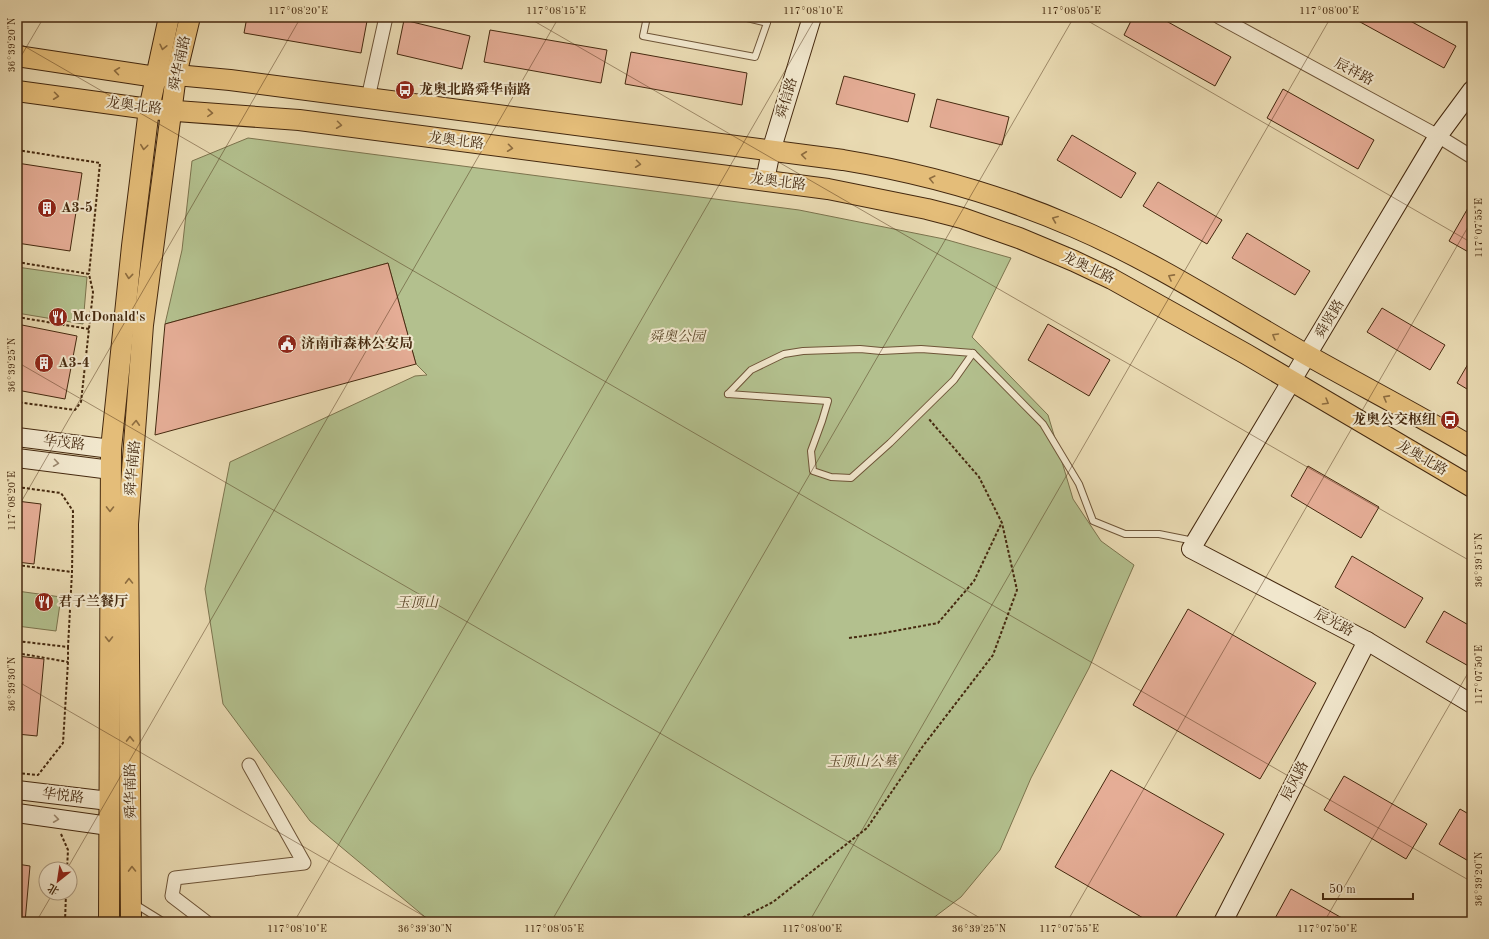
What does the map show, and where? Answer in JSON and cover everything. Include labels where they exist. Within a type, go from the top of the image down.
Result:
[{"type":"main road","name":"舜华南路","points":[[109,922],[108,801],[111,449],[132,246],[149,109],[169,17]]},
{"type":"main road","name":"舜华南路","points":[[131,922],[128,524],[141,336],[176,75],[190,17]]},
{"type":"main road","points":[[17,56],[156,77],[176,75],[230,80],[877,165],[958,186],[1007,200],[1040,213],[1075,227],[1133,255],[1308,356],[1472,447]]},
{"type":"main road","name":"龙奥北路","points":[[17,91],[149,109],[299,120],[764,180],[828,189],[927,209],[962,218],[1019,238],[1112,279],[1246,354],[1292,383],[1472,487]]},
{"type":"street","points":[[368,98],[386,17]]},
{"type":"street","name":"舜信路","points":[[764,180],[771,151],[812,17]]},
{"type":"street","name":"辰祥路","points":[[1219,17],[1438,136],[1472,157]]},
{"type":"street","name":"舜贤路","points":[[1194,545],[1438,136],[1472,90]]},
{"type":"street","name":"华茂路","points":[[17,437],[111,449]]},
{"type":"street","name":"华茂路","points":[[17,458],[111,470]]},
{"type":"street","name":"辰光路","points":[[1194,545],[1367,641],[1472,704]]},
{"type":"street","name":"辰风路","points":[[1223,922],[1367,641]]},
{"type":"street","points":[[206,922],[172,896],[174,878],[304,863],[249,764]]},
{"type":"street","name":"华悦路","points":[[17,790],[108,801]]},
{"type":"street","points":[[17,814],[109,826]]},
{"type":"lane","points":[[647,17],[643,36],[755,57],[767,23],[743,17]]},
{"type":"lane","points":[[972,353],[954,380],[890,443],[851,478],[831,478],[813,471],[811,451],[828,402],[728,394],[751,370],[784,354],[803,351],[860,349],[881,351],[921,349],[972,353],[1043,424],[1079,484],[1093,521],[1125,534],[1159,534],[1194,545]]},
{"type":"lane","points":[[132,902],[164,922]]},
{"type":"path","points":[[17,150],[100,163],[89,274],[93,292],[81,402],[75,410],[17,402]]},
{"type":"path","points":[[17,262],[89,274]]},
{"type":"path","points":[[17,317],[89,329]]},
{"type":"path","points":[[734,922],[773,902],[867,828],[923,746],[993,655],[1017,590],[1002,523],[979,477],[922,412]]},
{"type":"path","points":[[17,487],[61,493],[73,511],[72,572],[63,743],[38,775],[17,773]]},
{"type":"path","points":[[849,638],[938,623],[974,581],[1002,523]]},
{"type":"path","points":[[17,565],[72,572]]},
{"type":"path","points":[[17,641],[68,647]]},
{"type":"path","points":[[17,652],[68,662]]},
{"type":"path","points":[[57,831],[61,834],[68,850],[67,861]]},
{"type":"path","points":[[66,901],[66,922]]},
{"type":"green space","points":[[248,138],[799,210],[944,239],[1011,258],[972,337],[1048,415],[1073,499],[1101,541],[1134,565],[1089,668],[1031,778],[1000,850],[961,897],[928,922],[431,922],[310,821],[223,704],[205,589],[230,462],[415,376],[427,375],[416,364],[388,263],[165,324],[182,250],[192,161]]},
{"type":"green space","points":[[17,267],[87,277],[83,324],[17,313]]},
{"type":"green space","points":[[17,591],[61,597],[56,631],[17,626]]},
{"type":"building","points":[[247,17],[346,17],[367,21],[361,53],[244,33]]},
{"type":"building","points":[[1133,17],[1159,17],[1231,57],[1215,86],[1124,35]]},
{"type":"building","points":[[1351,17],[1403,17],[1456,46],[1444,68]]},
{"type":"building","points":[[404,20],[470,36],[462,69],[397,54]]},
{"type":"building","points":[[490,30],[607,50],[601,83],[484,62]]},
{"type":"building","points":[[631,52],[747,73],[742,105],[625,84]]},
{"type":"building","points":[[844,76],[915,94],[908,122],[836,104]]},
{"type":"building","points":[[1283,89],[1374,140],[1358,169],[1267,118]]},
{"type":"building","points":[[937,99],[1009,117],[1002,145],[930,127]]},
{"type":"building","points":[[1072,135],[1136,173],[1121,198],[1057,160]]},
{"type":"building","name":"A3-5","points":[[17,163],[82,173],[70,251],[17,243]]},
{"type":"building","points":[[1158,182],[1222,220],[1207,244],[1143,206]]},
{"type":"building","points":[[1472,201],[1472,254],[1449,241]]},
{"type":"building","points":[[1247,233],[1310,271],[1295,295],[1232,258]]},
{"type":"building","name":"济南市森林公安局","points":[[388,263],[416,364],[155,435],[165,324]]},
{"type":"building","points":[[1382,308],[1445,345],[1430,370],[1367,332]]},
{"type":"building","name":"A3-4","points":[[17,324],[77,336],[65,399],[17,390]]},
{"type":"building","points":[[1048,324],[1110,360],[1089,396],[1028,360]]},
{"type":"building","points":[[1472,357],[1472,392],[1457,383]]},
{"type":"building","points":[[1308,466],[1379,507],[1361,538],[1291,496]]},
{"type":"building","points":[[17,501],[41,504],[34,564],[17,562]]},
{"type":"building","points":[[1352,556],[1423,598],[1405,628],[1335,587]]},
{"type":"building","points":[[1188,609],[1316,683],[1260,779],[1133,705]]},
{"type":"building","points":[[1444,611],[1472,627],[1472,668],[1426,642]]},
{"type":"building","points":[[17,656],[44,659],[37,736],[17,734]]},
{"type":"building","points":[[1111,770],[1224,834],[1173,922],[1150,922],[1055,867]]},
{"type":"building","points":[[1344,776],[1427,824],[1406,859],[1324,810]]},
{"type":"building","points":[[1460,809],[1472,816],[1472,863],[1439,844]]},
{"type":"building","points":[[17,864],[30,866],[25,922],[17,922]]},
{"type":"building","points":[[1291,889],[1349,922],[1273,922]]},
{"type":"place","name":"龙奥北路舜华南路","points":[[405,90]]},
{"type":"place","name":"A3-5","points":[[47,208]]},
{"type":"place","name":"McDonald's","points":[[58,317]]},
{"type":"place","name":"济南市森林公安局","points":[[287,344]]},
{"type":"place","name":"A3-4","points":[[44,363]]},
{"type":"place","name":"龙奥公交枢纽","points":[[1450,420]]},
{"type":"place","name":"君子兰餐厅","points":[[44,602]]},
{"type":"park label","name":"舜奥公园","points":[[677,337]]},
{"type":"park label","name":"玉顶山","points":[[417,603]]},
{"type":"park label","name":"玉顶山公墓","points":[[862,762]]}]
